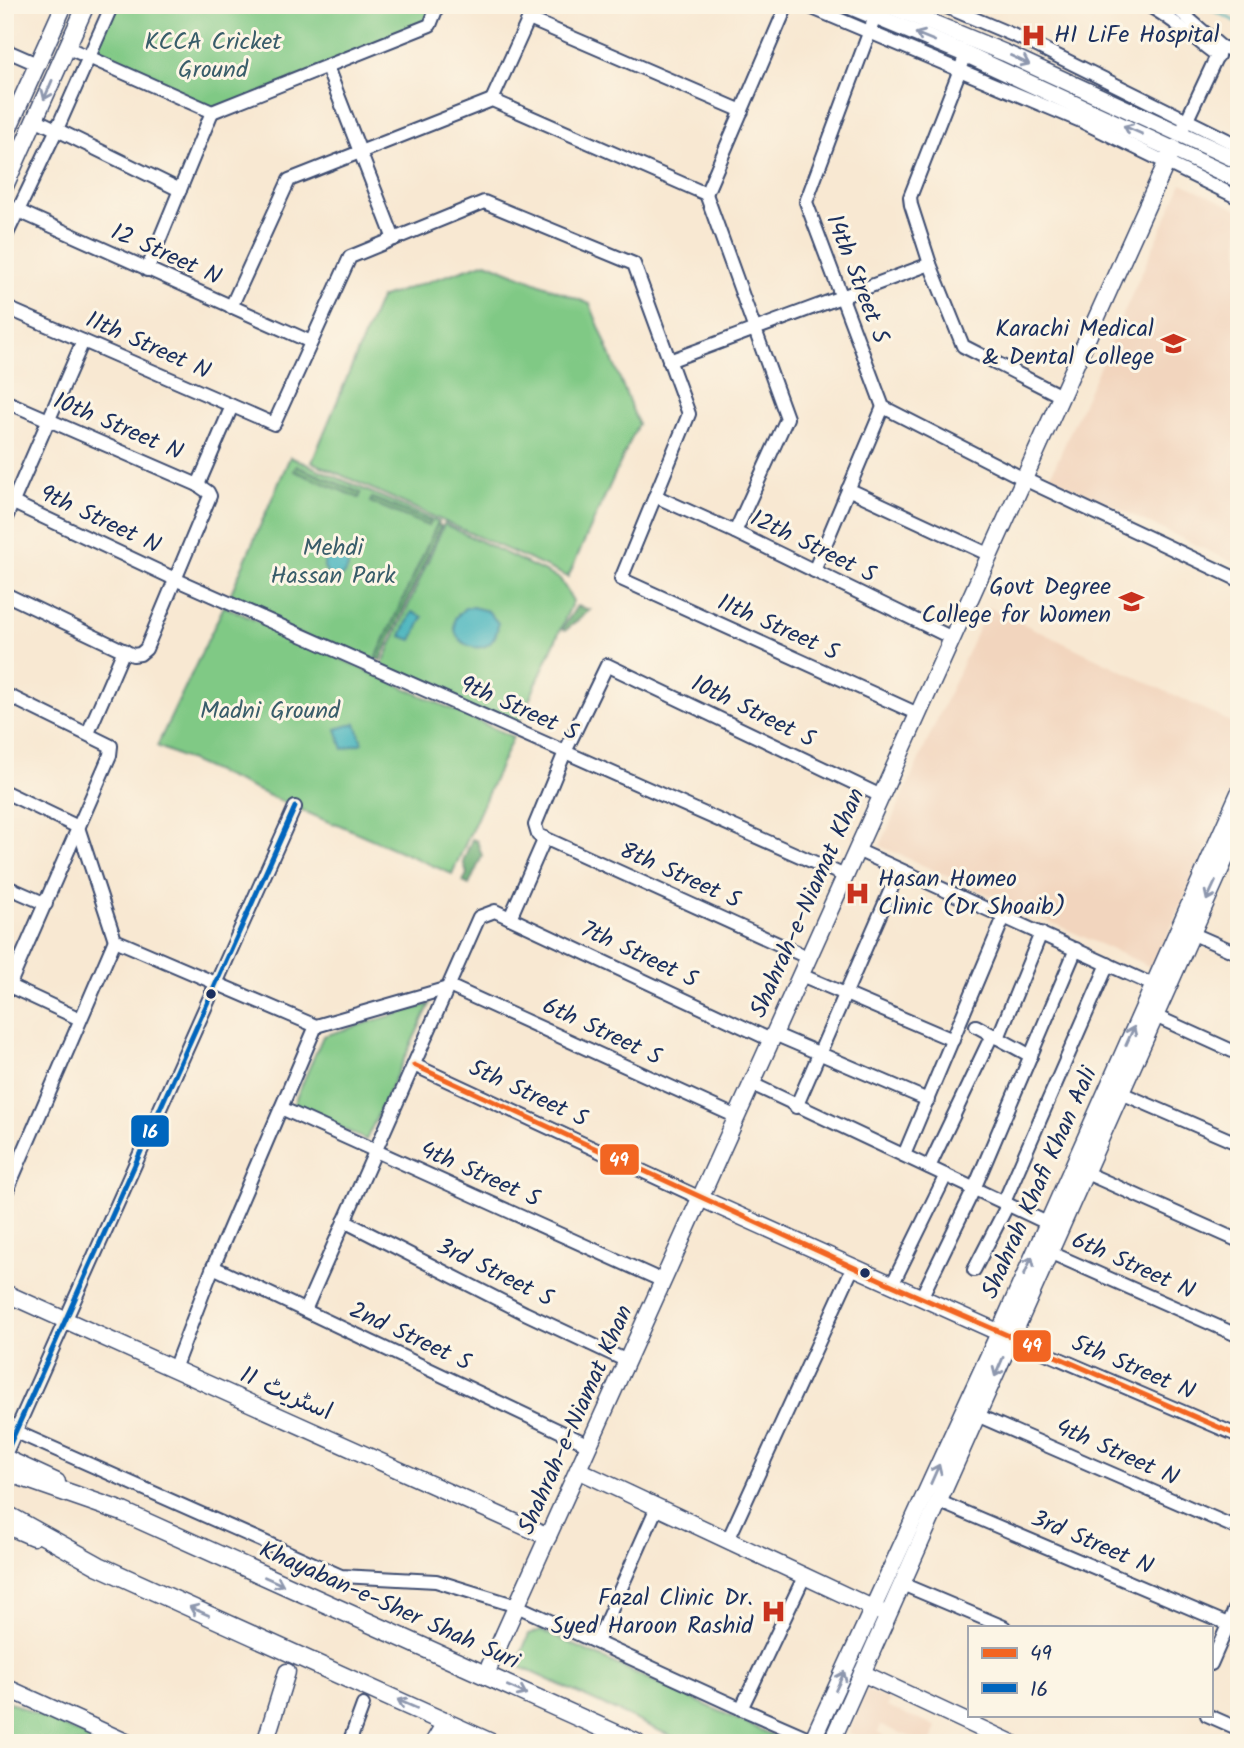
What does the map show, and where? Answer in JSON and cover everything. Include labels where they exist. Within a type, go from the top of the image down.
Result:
[{"type":"main road","points":[[5,136],[64,5]]},
{"type":"main road","points":[[5,186],[86,5]]},
{"type":"main road","points":[[848,5],[873,25],[963,62],[1012,77],[1239,161]]},
{"type":"main road","points":[[889,5],[1005,53],[1177,140],[1239,180]]},
{"type":"main road","name":"Shahrah-e-Niamat Khan","points":[[485,1676],[1177,140]]},
{"type":"main road","name":"Shahrah Khafi Khan Aali","points":[[831,1743],[862,1674],[881,1612],[902,1584],[979,1416],[1005,1335],[1047,1223],[1156,992],[1229,849],[1239,793]]},
{"type":"main road","name":"Shahrah Khafi Khan Aali","points":[[815,1742],[881,1612],[1005,1335],[1049,1252],[1155,1016],[1156,992],[1191,933],[1239,828]]},
{"type":"main road","points":[[700,1198],[1005,1335]]},
{"type":"main road","name":"اسٹریٹ 11","points":[[5,1293],[548,1537]]},
{"type":"main road","points":[[5,1456],[122,1512]]},
{"type":"main road","points":[[578,1470],[881,1612]]},
{"type":"main road","name":"Khayaban-e-Sher Shah Suri","points":[[5,1471],[122,1512],[636,1743]]},
{"type":"main road","points":[[5,1514],[99,1566]]},
{"type":"main road","points":[[5,1525],[491,1743]]},
{"type":"main road","points":[[265,1743],[287,1672]]},
{"type":"main road","points":[[862,1674],[1012,1743]]},
{"type":"main road","points":[[5,1687],[128,1743]]},
{"type":"main road","points":[[433,1743],[450,1724]]},
{"type":"main road","points":[[444,1743],[450,1724]]},
{"type":"street","points":[[5,238],[11,208],[57,129],[112,5]]},
{"type":"street","points":[[147,270],[212,112],[430,25],[438,5]]},
{"type":"street","points":[[231,307],[289,180],[492,100],[535,5]]},
{"type":"street","points":[[734,532],[787,418],[706,194],[787,5]]},
{"type":"street","points":[[806,5],[873,25]]},
{"type":"street","points":[[942,5],[1027,40],[1177,140],[1239,198]]},
{"type":"street","points":[[1147,5],[1189,29],[1219,51],[1239,52]]},
{"type":"street","points":[[1173,5],[1189,29]]},
{"type":"street","points":[[529,19],[742,111]]},
{"type":"street","name":"14th Street S","points":[[873,25],[806,202],[883,407]]},
{"type":"street","points":[[66,47],[212,112]]},
{"type":"street","points":[[5,50],[37,64]]},
{"type":"street","points":[[1177,140],[1219,51]]},
{"type":"street","points":[[963,62],[910,197],[930,264],[963,346],[1061,396]]},
{"type":"street","points":[[327,66],[394,239]]},
{"type":"street","points":[[492,100],[706,194]]},
{"type":"street","points":[[35,119],[180,190]]},
{"type":"street","points":[[1177,140],[1239,146]]},
{"type":"street","points":[[311,342],[350,257],[484,202],[634,264],[689,414],[655,496]]},
{"type":"street","name":"12 Street N","points":[[11,208],[311,342]]},
{"type":"street","points":[[669,360],[930,264]]},
{"type":"street","name":"11th Street N","points":[[5,307],[274,424],[311,342]]},
{"type":"street","points":[[5,520],[9,500],[49,420],[83,341]]},
{"type":"street","name":"10th Street N","points":[[5,401],[198,485],[208,492],[210,496],[177,580]]},
{"type":"street","points":[[198,485],[232,406]]},
{"type":"street","points":[[814,571],[883,407],[1024,479],[1239,580]]},
{"type":"street","points":[[848,489],[990,555]]},
{"type":"street","name":"12th Street S","points":[[655,496],[952,638]]},
{"type":"street","name":"11th Street S","points":[[655,496],[621,579],[918,715]]},
{"type":"street","name":"9th Street N","points":[[9,500],[177,580]]},
{"type":"street","points":[[5,594],[133,655],[146,649],[177,580]]},
{"type":"street","name":"9th Street S","points":[[177,580],[845,876]]},
{"type":"street","points":[[88,733],[124,650]]},
{"type":"street","name":"10th Street S","points":[[565,752],[607,665],[881,796]]},
{"type":"street","points":[[5,694],[111,746],[110,755],[46,904],[6,988],[80,1019]]},
{"type":"street","points":[[510,918],[540,834],[535,825],[565,752]]},
{"type":"street","points":[[5,792],[78,827],[115,940],[8,1179],[5,1195]]},
{"type":"street","points":[[5,1456],[10,1429],[65,1320],[295,807]]},
{"type":"street","name":"8th Street S","points":[[540,834],[809,958]]},
{"type":"street","points":[[857,850],[1108,964],[1156,992]]},
{"type":"street","points":[[796,1107],[899,871]]},
{"type":"street","points":[[5,886],[46,904]]},
{"type":"street","name":"7th Street S","points":[[449,987],[479,917],[495,911],[773,1037],[820,1052],[928,1100]]},
{"type":"street","points":[[904,1155],[1004,917]]},
{"type":"street","points":[[929,1167],[995,1036],[1041,933]]},
{"type":"street","points":[[1191,933],[1239,954]]},
{"type":"street","points":[[115,940],[316,1026],[449,987]]},
{"type":"street","points":[[921,1298],[974,1189],[1076,949]]},
{"type":"street","points":[[974,1270],[1006,1203],[1108,964]]},
{"type":"street","points":[[800,975],[953,1040]]},
{"type":"street","points":[[305,1310],[449,987]]},
{"type":"street","name":"6th Street S","points":[[449,987],[737,1117]]},
{"type":"street","points":[[1155,1016],[1239,1054]]},
{"type":"street","points":[[174,1369],[212,1267],[316,1026]]},
{"type":"street","points":[[976,1026],[1031,1056]]},
{"type":"street","name":"5th Street S","points":[[414,1065],[700,1198]]},
{"type":"street","points":[[752,1084],[1047,1223]]},
{"type":"street","points":[[1119,1092],[1239,1144]]},
{"type":"street","name":"4th Street S","points":[[281,1108],[663,1280]]},
{"type":"street","points":[[1084,1172],[1239,1241]]},
{"type":"street","points":[[892,1285],[946,1175]]},
{"type":"street","name":"3rd Street S","points":[[344,1221],[525,1313],[627,1361]]},
{"type":"street","name":"6th Street N","points":[[1049,1252],[1239,1336]]},
{"type":"street","name":"2nd Street S","points":[[212,1267],[589,1445]]},
{"type":"street","points":[[728,1540],[852,1267]]},
{"type":"street","name":"5th Street N","points":[[1005,1335],[1239,1436]]},
{"type":"street","name":"4th Street N","points":[[979,1416],[1239,1529]]},
{"type":"street","points":[[10,1429],[341,1576],[436,1581],[517,1606],[815,1742]]},
{"type":"street","name":"3rd Street N","points":[[940,1502],[1228,1624]]},
{"type":"street","points":[[597,1642],[657,1507]]},
{"type":"street","points":[[741,1709],[805,1576]]},
{"type":"street","points":[[902,1584],[1002,1626]]},
{"type":"street","points":[[1212,1662],[1239,1600]]},
{"type":"street","points":[[349,1743],[363,1705]]},
{"type":"street","points":[[1209,1716],[1239,1729]]},
{"type":"shaded area","name":"Karachi Medical & Dental College","points":[[1182,183],[1239,210],[1239,565],[1050,477]]},
{"type":"shaded area","points":[[988,607],[1239,726],[1239,777],[1153,968],[880,846]]},
{"type":"shaded area","points":[[866,1690],[889,1700],[887,1707],[937,1727],[930,1743],[914,1743],[915,1739],[881,1725],[878,1732],[884,1735],[881,1743],[873,1743],[849,1733]]},
{"type":"green space","name":"KCCA Cricket Ground","points":[[112,5],[437,5],[430,25],[212,112],[91,55]]},
{"type":"green space","points":[[486,262],[590,304],[638,424],[568,577],[312,462],[380,298]]},
{"type":"green space","name":"Mehdi Hassan Park","points":[[290,457],[439,522],[372,667],[227,602]]},
{"type":"green space","points":[[296,466],[361,493],[359,498],[294,471]]},
{"type":"green space","points":[[372,498],[431,522],[428,526],[370,502]]},
{"type":"green space","points":[[437,524],[441,526],[381,660],[376,659]]},
{"type":"green space","name":"Mehdi Hassan Park","points":[[444,524],[560,579],[573,601],[515,732],[380,670]]},
{"type":"green space","name":"Madni Ground","points":[[224,606],[513,737],[452,874],[157,746]]},
{"type":"green space","points":[[577,606],[590,610],[566,630],[562,629]]},
{"type":"green space","points":[[472,839],[477,841],[482,856],[469,885],[463,882],[467,874],[463,861]]},
{"type":"green space","points":[[430,1004],[366,1140],[293,1105],[323,1036]]},
{"type":"green space","points":[[541,1630],[774,1736],[786,1738],[791,1743],[686,1743],[516,1665],[529,1634]]},
{"type":"green space","points":[[5,1700],[100,1743],[5,1743]]},
{"type":"water","points":[[336,553],[344,557],[348,565],[344,573],[336,577],[328,573],[324,565],[328,557]]},
{"type":"water","points":[[465,608],[488,611],[498,623],[496,635],[484,646],[469,646],[457,636],[455,618]]},
{"type":"water","points":[[412,612],[423,617],[412,640],[401,636]]},
{"type":"water","points":[[356,723],[362,743],[343,749],[336,729]]},
{"type":"waterway","points":[[1202,5],[1239,23]]},
{"type":"transit line","name":"16","points":[[5,1455],[295,807]]},
{"type":"transit line","name":"49","points":[[414,1065],[892,1285],[1239,1436]]},
{"type":"place","name":"HI LiFe Hospital","points":[[1034,35]]},
{"type":"place","name":"Karachi Medical & Dental College","points":[[1174,343]]},
{"type":"place","name":"Govt Degree College for Women","points":[[1131,601]]},
{"type":"place","name":"Hasan Homeo Clinic (Dr Shoaib)","points":[[858,893]]},
{"type":"place","name":"Fazal Clinic Dr. Syed Haroon Rashid","points":[[773,1612]]}]
